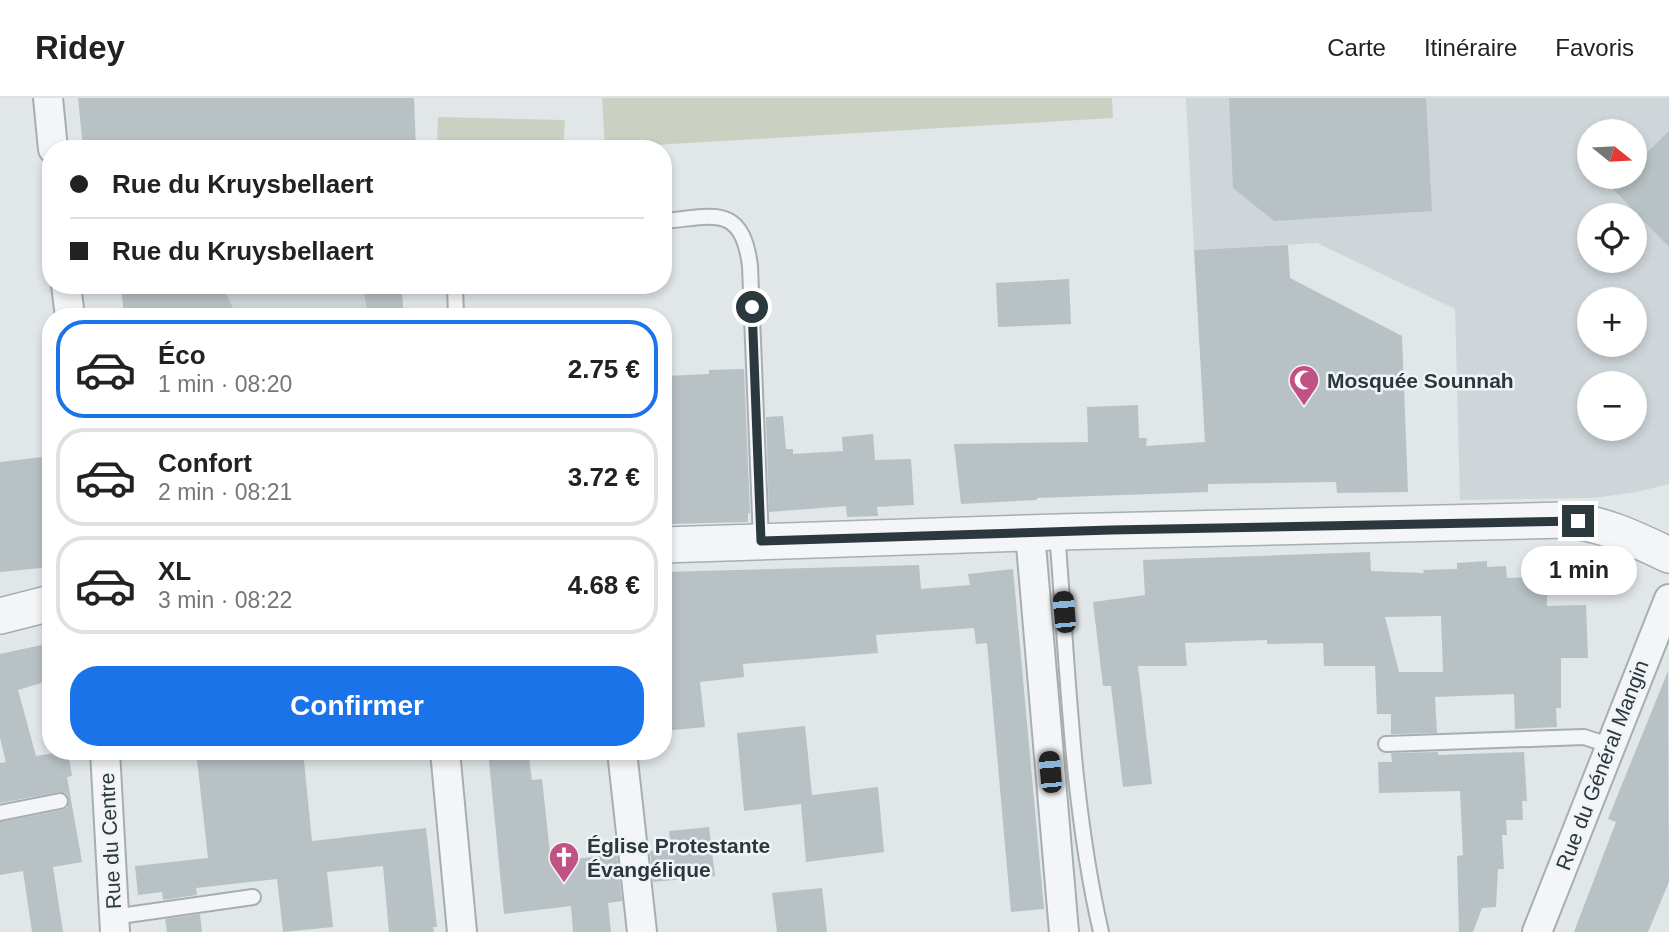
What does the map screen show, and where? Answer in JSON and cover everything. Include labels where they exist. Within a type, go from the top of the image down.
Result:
[{"type":"street","points":[[48,98],[52,140]]},
{"type":"street","points":[[672,545],[1043,532],[1565,520],[1594,523],[1669,555]]},
{"type":"street","points":[[1043,532],[1064,932]]},
{"type":"street","name":"Rue du Général Mangin","points":[[1537,932],[1669,599]]},
{"type":"street","points":[[0,616],[42,605]]},
{"type":"street","name":"Rue du Centre","points":[[105,760],[114,924]]},
{"type":"street","points":[[447,760],[462,932]]},
{"type":"street","points":[[623,760],[642,932]]},
{"type":"lane","points":[[672,221],[731,220],[745,239],[751,293],[761,541]]},
{"type":"lane","points":[[1043,532],[1090,882],[1101,932]]},
{"type":"lane","points":[[1385,744],[1584,737],[1609,746]]},
{"type":"lane","points":[[0,813],[60,801]]},
{"type":"lane","points":[[114,924],[253,897]]},
{"type":"shaded area","points":[[1186,98],[1669,98],[1669,484],[1594,498],[1460,500],[1455,309],[1317,243],[1194,250]]},
{"type":"shaded area","points":[[185,294],[402,294],[403,308],[186,308]]},
{"type":"green space","points":[[602,98],[1112,98],[1113,118],[672,144],[672,140],[605,140]]},
{"type":"green space","points":[[438,117],[565,120],[564,140],[437,140]]},
{"type":"building","points":[[78,98],[414,98],[416,140],[82,140]]},
{"type":"building","points":[[1229,98],[1426,98],[1432,211],[1274,221],[1233,188]]},
{"type":"building","points":[[1669,131],[1669,247],[1647,224],[1647,203],[1626,203],[1613,189],[1647,189],[1647,152]]},
{"type":"building","name":"Mosquée Sounnah","points":[[1288,245],[1290,278],[1402,336],[1408,492],[1337,493],[1336,482],[1208,484],[1208,492],[1037,498],[961,504],[954,444],[1088,442],[1087,407],[1138,405],[1139,438],[1147,438],[1146,446],[1205,442],[1194,250]]},
{"type":"building","points":[[1069,279],[1071,324],[998,327],[996,283]]},
{"type":"building","points":[[122,294],[226,294],[233,308],[123,308]]},
{"type":"building","points":[[364,294],[402,294],[403,308],[367,308]]},
{"type":"building","points":[[744,369],[750,513],[748,522],[672,524],[672,376],[709,374],[709,370]]},
{"type":"building","points":[[783,416],[786,449],[793,449],[793,454],[843,451],[842,437],[873,434],[875,460],[911,459],[914,505],[877,507],[878,516],[847,517],[846,506],[769,512],[766,417]]},
{"type":"building","points":[[42,457],[42,568],[0,572],[0,462]]},
{"type":"building","points":[[1370,552],[1371,571],[1424,573],[1423,570],[1457,569],[1457,563],[1487,561],[1487,567],[1506,566],[1507,578],[1547,577],[1547,606],[1586,605],[1588,658],[1561,658],[1561,708],[1556,708],[1557,727],[1515,729],[1514,694],[1435,697],[1437,733],[1391,734],[1391,714],[1377,714],[1375,666],[1324,666],[1323,643],[1267,644],[1267,640],[1185,643],[1187,666],[1138,666],[1152,784],[1123,787],[1111,686],[1103,686],[1093,602],[1145,595],[1143,560]],"holes":[[[1441,616],[1443,672],[1399,672],[1385,617]]]},
{"type":"building","points":[[919,565],[921,589],[970,585],[968,574],[1013,569],[1044,909],[1011,912],[987,643],[976,644],[974,628],[876,635],[878,653],[743,664],[744,677],[700,682],[705,727],[672,730],[672,572]]},
{"type":"building","points":[[42,645],[42,683],[18,690],[36,756],[42,755],[42,760],[69,760],[72,776],[67,777],[82,862],[53,867],[63,932],[32,932],[23,871],[0,875],[0,822],[62,810],[67,808],[69,800],[67,794],[59,792],[0,803],[0,763],[6,762],[0,738],[0,654]]},
{"type":"building","points":[[1668,671],[1669,882],[1648,932],[1574,932],[1616,822],[1608,819]]},
{"type":"building","points":[[805,726],[812,795],[878,787],[884,852],[806,862],[801,804],[744,811],[737,733]]},
{"type":"building","points":[[1438,752],[1438,755],[1524,752],[1527,801],[1522,801],[1523,820],[1506,820],[1507,835],[1502,835],[1504,869],[1498,869],[1496,907],[1482,908],[1473,932],[1459,932],[1457,856],[1463,855],[1460,791],[1379,793],[1378,762],[1392,762],[1391,753]]},
{"type":"building","points":[[197,760],[304,760],[312,841],[426,828],[437,927],[433,927],[434,932],[389,932],[383,866],[327,872],[333,927],[283,932],[277,879],[196,888],[197,895],[163,900],[162,892],[138,895],[135,866],[208,858]]},
{"type":"building","points":[[489,760],[529,760],[532,780],[542,779],[551,862],[617,854],[622,901],[608,903],[611,932],[573,932],[571,906],[504,914]]},
{"type":"building","points":[[709,827],[715,876],[653,882],[650,851],[671,848],[669,831]]},
{"type":"building","points":[[822,888],[827,932],[777,932],[772,893]]},
{"type":"building","points":[[200,914],[202,932],[167,932],[165,919]]},
{"type":"place","name":"Mosquée Sounnah","points":[[1304,407]]},
{"type":"place","name":"Église Protestante Évangélique","points":[[564,884]]},
{"type":"route","points":[[752,307],[761,541],[1111,530],[1578,521]]}]
